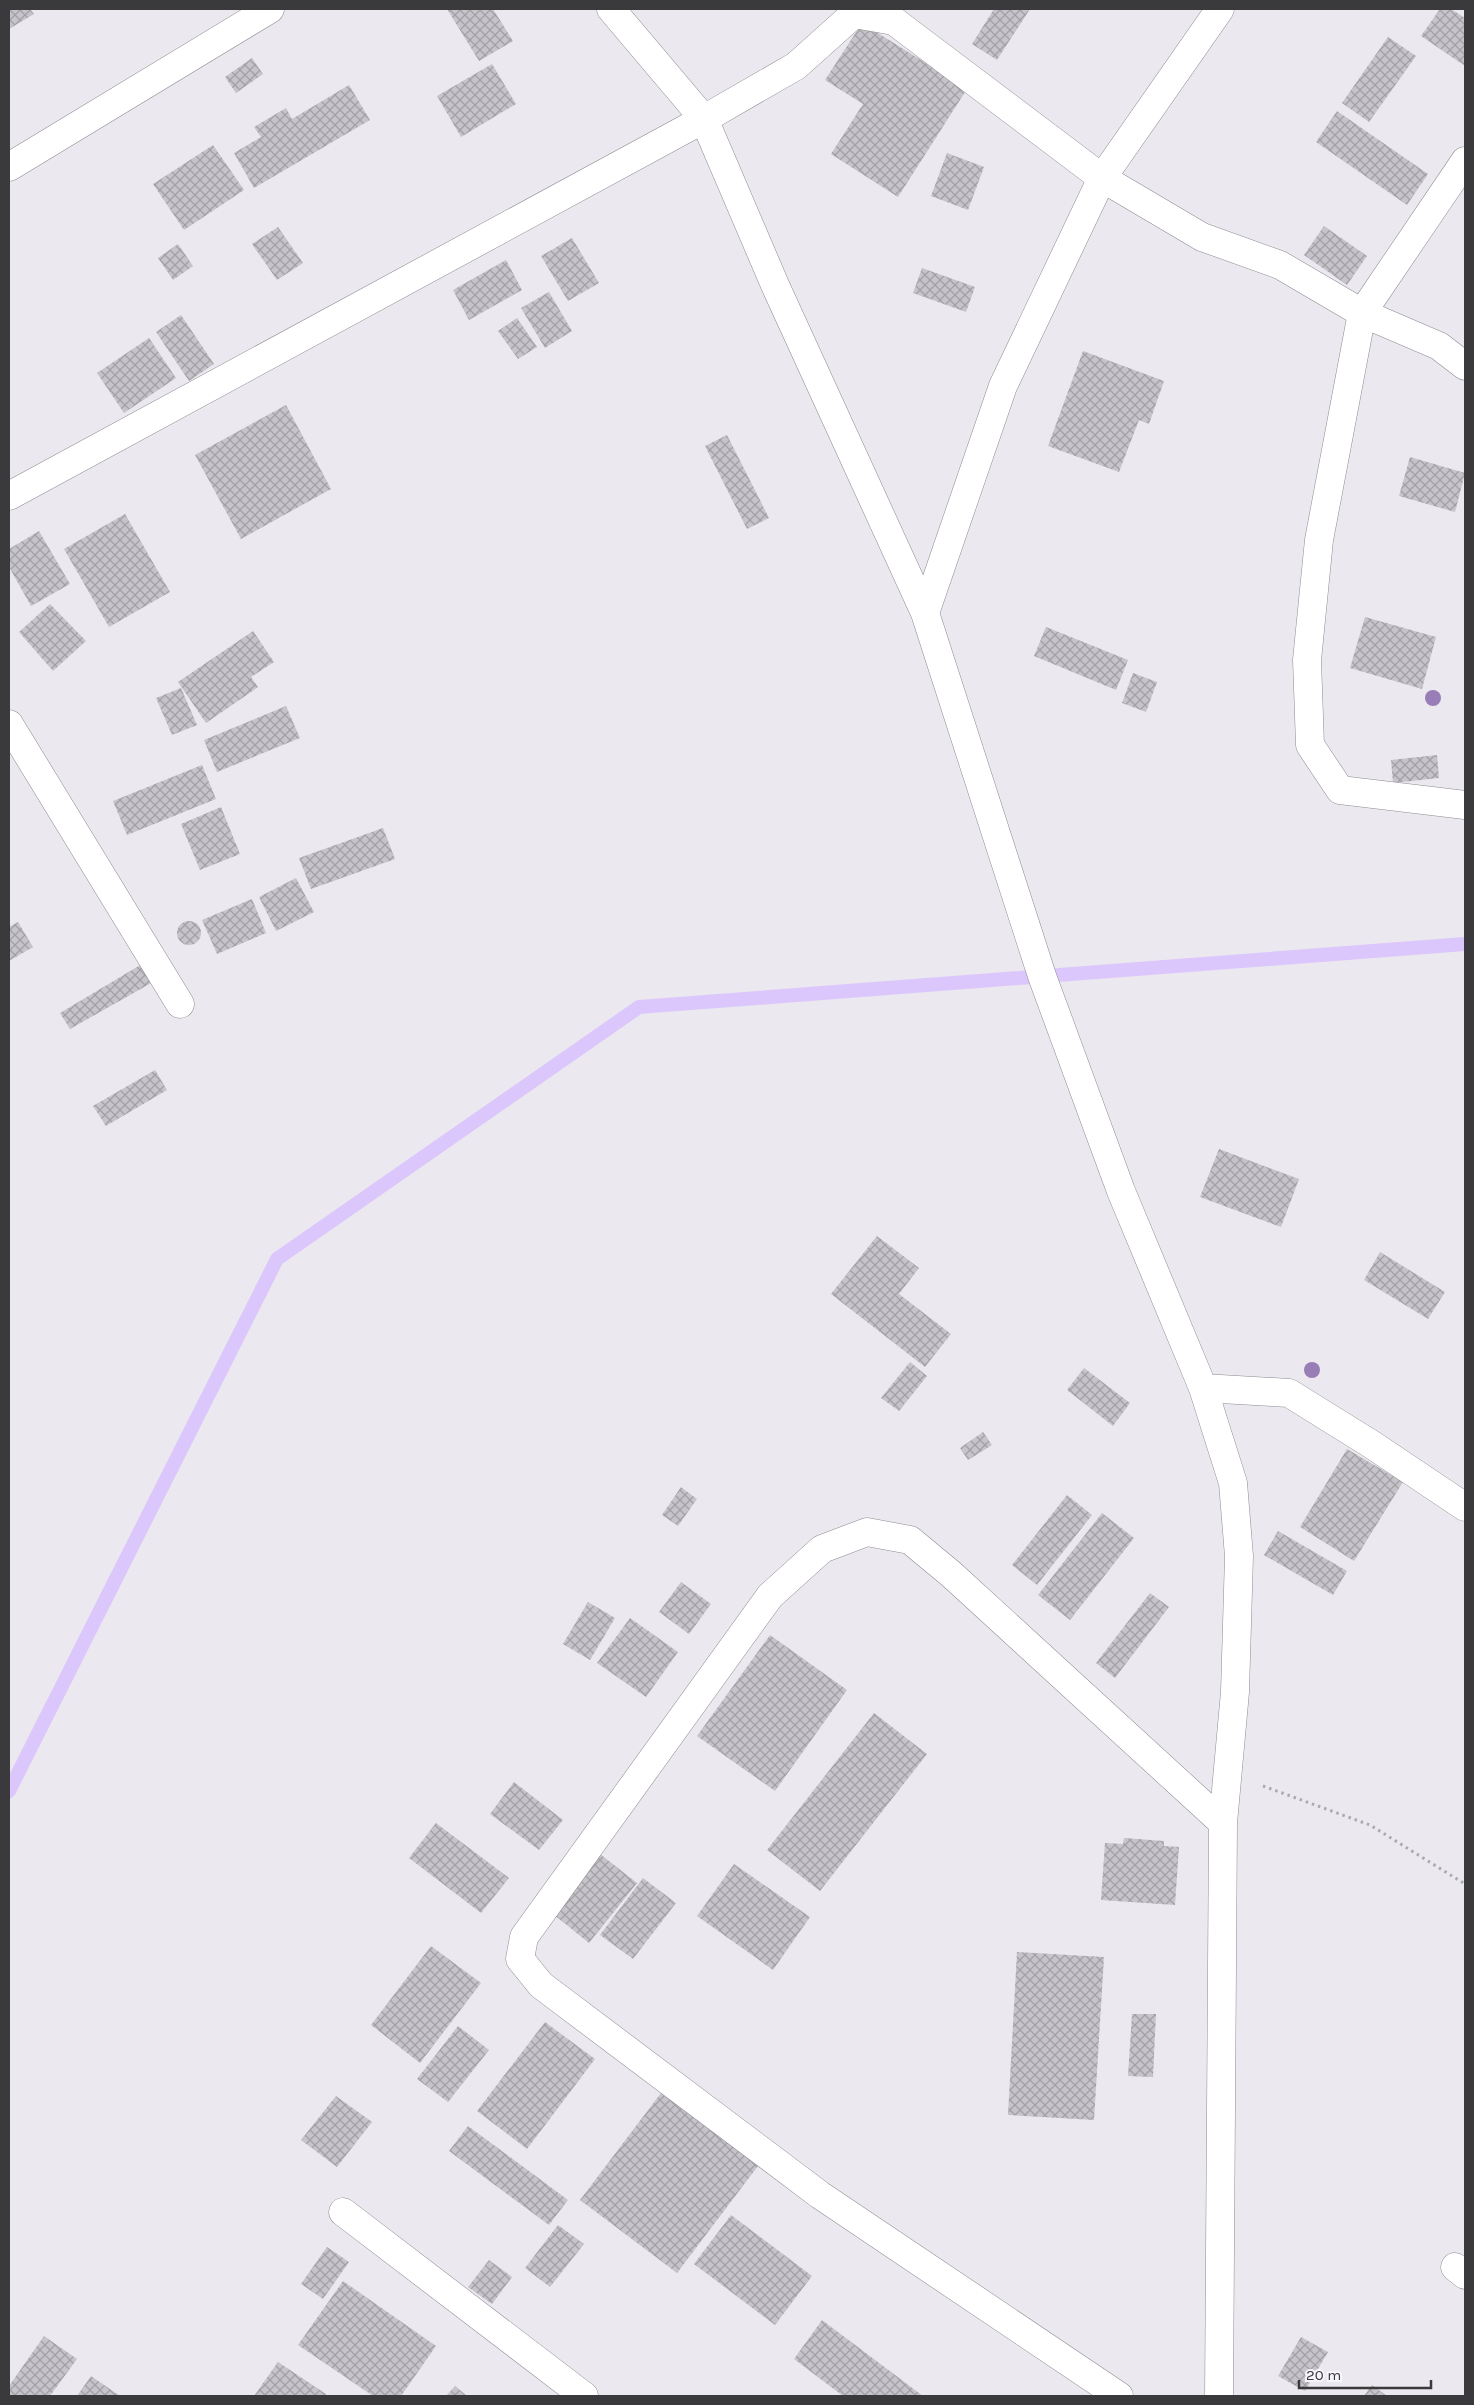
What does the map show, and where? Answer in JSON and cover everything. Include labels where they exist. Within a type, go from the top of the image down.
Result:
[{"type":"street","points":[[9,167],[270,9]]},
{"type":"street","points":[[610,9],[704,119],[775,285],[925,613],[1042,976],[1121,1191],[1202,1388],[1233,1483],[1239,1556],[1235,1692],[1223,1822],[1219,2396]]},
{"type":"street","points":[[925,613],[1003,386],[1102,178],[1220,9]]},
{"type":"street","points":[[9,496],[704,119],[796,66],[854,14],[894,21],[1102,178],[1202,237],[1280,265],[1362,313],[1439,346],[1465,366]]},
{"type":"street","points":[[1465,161],[1362,313],[1319,540],[1307,660],[1310,745],[1340,790],[1465,805]]},
{"type":"street","points":[[9,724],[180,1004]]},
{"type":"street","points":[[1202,1388],[1289,1393],[1371,1444],[1465,1507]]},
{"type":"street","points":[[1119,2396],[820,2194],[541,1985],[520,1959],[524,1938],[770,1596],[822,1549],[866,1532],[910,1540],[917,1545],[1223,1822]]},
{"type":"street","points":[[343,2212],[584,2396]]},
{"type":"path","points":[[1228,1773],[1370,1825],[1465,1884]]},
{"type":"building","points":[[9,9],[30,9],[34,14],[9,29]]},
{"type":"building","points":[[447,9],[493,9],[513,41],[479,61]]},
{"type":"building","points":[[994,9],[1030,9],[997,60],[972,44]]},
{"type":"building","points":[[1440,9],[1451,9],[1465,18],[1465,66],[1421,36]]},
{"type":"building","points":[[862,23],[967,89],[898,197],[831,154],[863,104],[825,80]]},
{"type":"building","points":[[1388,37],[1416,56],[1369,122],[1342,103]]},
{"type":"building","points":[[252,58],[263,74],[236,93],[225,77]]},
{"type":"building","points":[[492,64],[516,104],[461,137],[437,96]]},
{"type":"building","points":[[349,85],[370,120],[254,188],[234,153],[261,137],[254,127],[286,108],[292,119]]},
{"type":"building","points":[[1337,111],[1428,174],[1407,205],[1316,142]]},
{"type":"building","points":[[213,145],[244,190],[184,230],[153,184]]},
{"type":"building","points":[[947,153],[984,167],[968,210],[931,196]]},
{"type":"building","points":[[1324,226],[1367,256],[1347,285],[1304,255]]},
{"type":"building","points":[[278,227],[303,263],[277,280],[252,244]]},
{"type":"building","points":[[572,238],[599,283],[568,301],[541,256]]},
{"type":"building","points":[[178,244],[193,266],[173,280],[158,258]]},
{"type":"building","points":[[506,260],[522,290],[469,320],[453,290]]},
{"type":"building","points":[[922,268],[975,287],[966,312],[913,293]]},
{"type":"building","points":[[549,292],[572,331],[545,348],[521,308]]},
{"type":"building","points":[[181,315],[214,364],[189,381],[156,332]]},
{"type":"building","points":[[517,318],[537,347],[518,359],[498,331]]},
{"type":"building","points":[[149,338],[176,378],[124,413],[97,373]]},
{"type":"building","points":[[1083,351],[1164,381],[1149,424],[1139,420],[1119,472],[1048,446]]},
{"type":"building","points":[[286,405],[331,489],[241,539],[195,455]]},
{"type":"building","points":[[727,435],[769,518],[747,529],[705,446]]},
{"type":"building","points":[[1410,457],[1465,473],[1455,512],[1399,496]]},
{"type":"building","points":[[125,514],[170,592],[109,627],[64,549]]},
{"type":"building","points":[[39,531],[70,584],[31,606],[9,567],[9,549]]},
{"type":"building","points":[[50,604],[86,641],[53,671],[19,632]]},
{"type":"building","points":[[1365,617],[1436,637],[1422,689],[1350,668]]},
{"type":"building","points":[[1046,627],[1128,660],[1116,690],[1034,656]]},
{"type":"building","points":[[253,631],[274,662],[251,677],[258,687],[206,723],[178,682]]},
{"type":"building","points":[[1133,673],[1157,682],[1146,712],[1122,703]]},
{"type":"building","points":[[181,688],[197,725],[172,735],[156,698]]},
{"type":"building","points":[[286,706],[300,738],[217,772],[204,740]]},
{"type":"building","points":[[1437,755],[1439,778],[1393,783],[1391,760]]},
{"type":"building","points":[[202,765],[216,799],[127,835],[113,801]]},
{"type":"building","points":[[221,807],[240,854],[200,870],[181,824]]},
{"type":"building","points":[[383,828],[395,859],[311,889],[299,858]]},
{"type":"building","points":[[296,878],[314,912],[276,931],[259,897]]},
{"type":"building","points":[[252,899],[266,933],[217,954],[202,920]]},
{"type":"building","points":[[189,921],[194,922],[200,928],[200,938],[194,944],[189,945],[184,944],[178,938],[177,933],[178,928],[184,922]]},
{"type":"building","points":[[18,922],[33,947],[9,961],[9,927]]},
{"type":"building","points":[[142,964],[153,982],[70,1029],[60,1013]]},
{"type":"building","points":[[155,1070],[167,1090],[106,1126],[93,1106]]},
{"type":"building","points":[[1219,1149],[1299,1179],[1281,1227],[1200,1197]]},
{"type":"building","points":[[877,1236],[919,1268],[899,1294],[951,1334],[925,1367],[831,1294]]},
{"type":"building","points":[[1380,1252],[1445,1292],[1428,1319],[1364,1280]]},
{"type":"building","points":[[910,1362],[927,1376],[899,1411],[881,1398]]},
{"type":"building","points":[[1084,1368],[1130,1403],[1113,1426],[1067,1390]]},
{"type":"building","points":[[983,1432],[992,1445],[968,1460],[960,1448]]},
{"type":"building","points":[[1347,1449],[1403,1482],[1354,1561],[1300,1527]]},
{"type":"building","points":[[681,1487],[697,1499],[678,1526],[662,1515]]},
{"type":"building","points":[[1067,1495],[1092,1515],[1037,1585],[1012,1565]]},
{"type":"building","points":[[1102,1513],[1134,1538],[1070,1620],[1038,1595]]},
{"type":"building","points":[[1278,1531],[1347,1571],[1333,1595],[1264,1555]]},
{"type":"building","points":[[681,1582],[711,1604],[689,1634],[659,1612]]},
{"type":"building","points":[[1150,1593],[1169,1607],[1115,1678],[1096,1663]]},
{"type":"building","points":[[588,1602],[615,1618],[590,1660],[563,1644]]},
{"type":"building","points":[[630,1618],[678,1652],[646,1697],[597,1663]]},
{"type":"building","points":[[770,1635],[847,1690],[775,1791],[697,1736]]},
{"type":"building","points":[[874,1713],[927,1754],[820,1891],[767,1850]]},
{"type":"building","points":[[514,1782],[563,1820],[539,1850],[490,1814]]},
{"type":"building","points":[[436,1823],[509,1878],[481,1913],[409,1858]]},
{"type":"building","points":[[1124,1838],[1164,1841],[1164,1846],[1179,1847],[1175,1905],[1101,1900],[1105,1843],[1123,1844]]},
{"type":"building","points":[[600,1854],[637,1883],[589,1943],[553,1914]]},
{"type":"building","points":[[734,1864],[810,1917],[773,1970],[697,1916]]},
{"type":"building","points":[[643,1878],[676,1903],[633,1959],[600,1935]]},
{"type":"building","points":[[431,1946],[481,1983],[420,2063],[371,2025]]},
{"type":"building","points":[[1017,1952],[1104,1957],[1094,2120],[1008,2115]]},
{"type":"building","points":[[1132,2014],[1156,2014],[1153,2077],[1128,2076]]},
{"type":"building","points":[[545,2022],[595,2059],[527,2149],[477,2111]]},
{"type":"building","points":[[458,2026],[489,2050],[448,2102],[417,2079]]},
{"type":"building","points":[[661,2093],[758,2166],[677,2273],[580,2200]]},
{"type":"building","points":[[336,2096],[372,2122],[337,2167],[301,2140]]},
{"type":"building","points":[[468,2126],[568,2200],[549,2225],[449,2151]]},
{"type":"building","points":[[731,2215],[812,2276],[775,2325],[694,2264]]},
{"type":"building","points":[[558,2225],[584,2244],[550,2287],[525,2268]]},
{"type":"building","points":[[327,2247],[349,2262],[323,2299],[301,2284]]},
{"type":"building","points":[[489,2260],[512,2277],[492,2304],[468,2287]]},
{"type":"building","points":[[343,2281],[436,2346],[401,2396],[373,2396],[298,2345]]},
{"type":"building","points":[[822,2320],[923,2396],[843,2396],[794,2359]]},
{"type":"building","points":[[44,2336],[77,2359],[50,2396],[9,2396],[9,2386]]},
{"type":"building","points":[[1301,2337],[1328,2352],[1305,2391],[1278,2376]]},
{"type":"building","points":[[278,2362],[326,2394],[325,2396],[254,2396]]},
{"type":"building","points":[[91,2376],[120,2396],[77,2396]]},
{"type":"building","points":[[1372,2385],[1387,2396],[1364,2396]]},
{"type":"building","points":[[455,2386],[467,2396],[446,2396]]},
{"type":"waterway","points":[[9,1791],[277,1259],[639,1007],[1465,944]]}]
